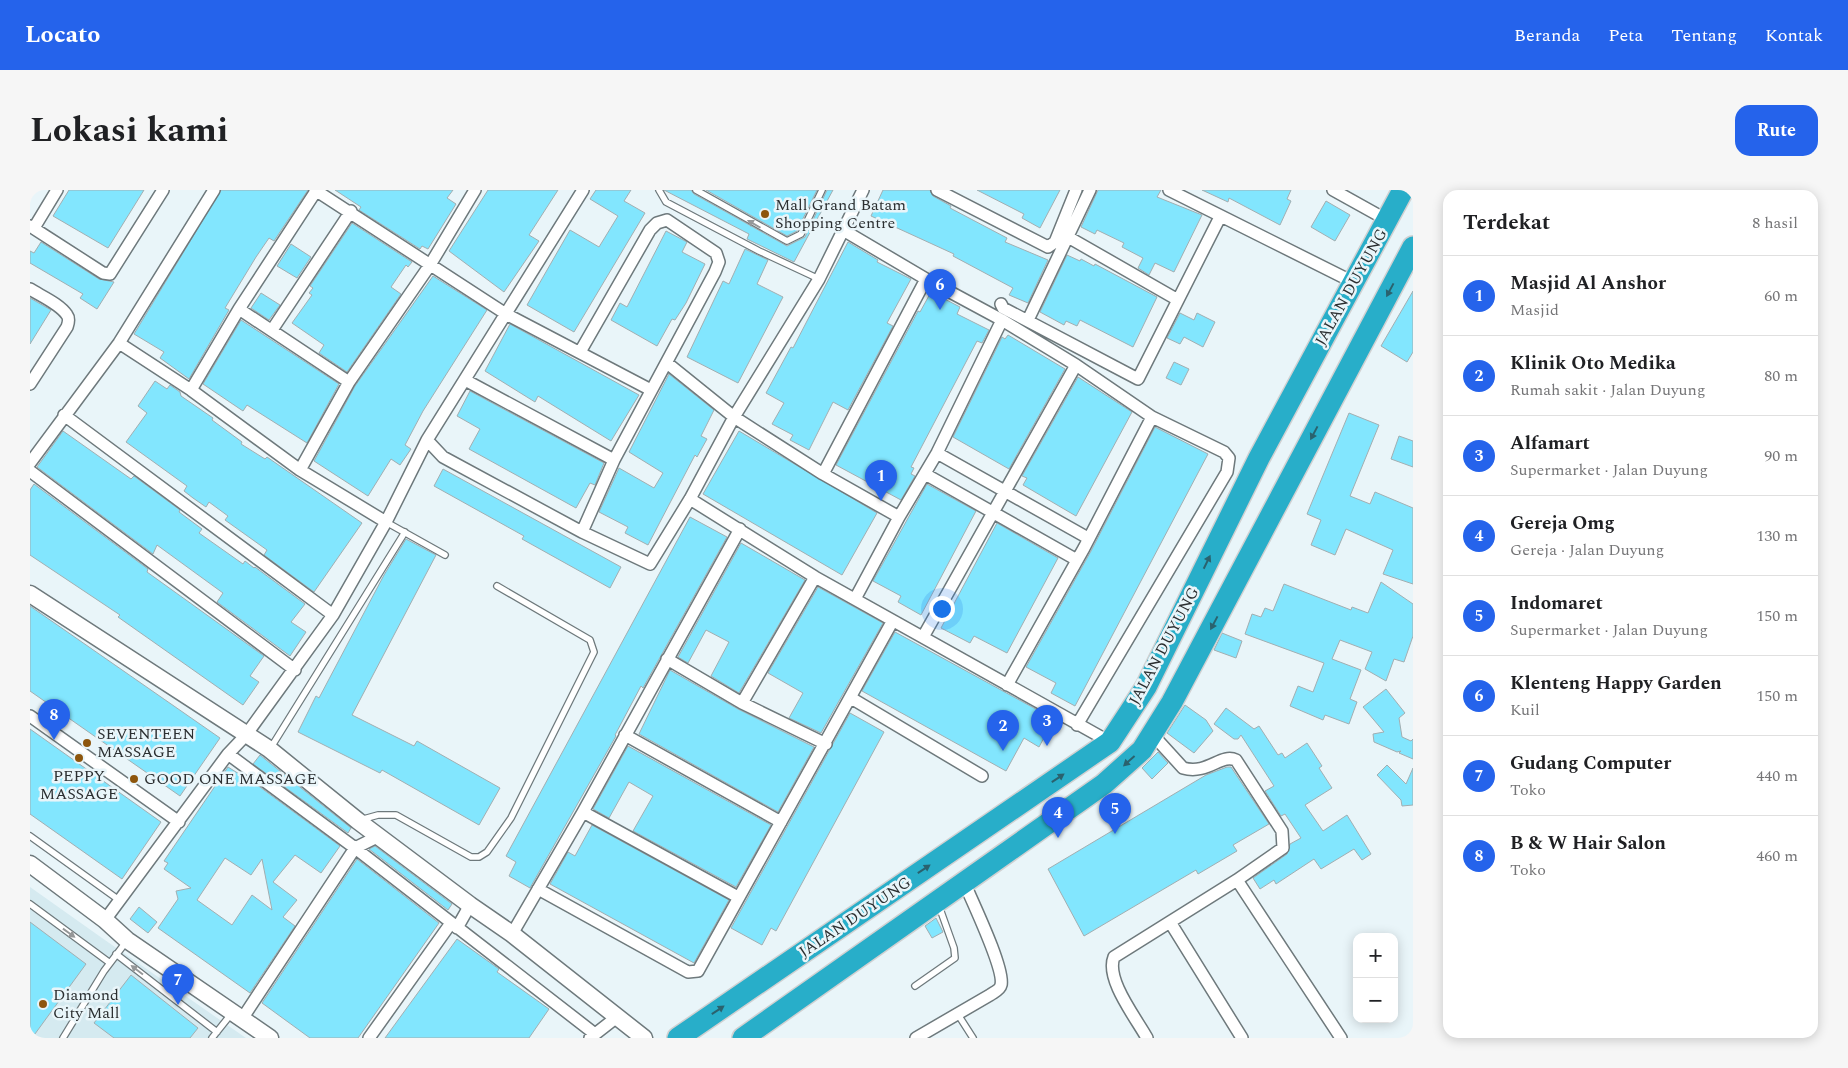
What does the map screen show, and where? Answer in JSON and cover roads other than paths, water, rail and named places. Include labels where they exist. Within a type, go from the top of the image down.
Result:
[{"type":"highway","name":"JALAN DUYUNG","points":[[678,1038],[1110,742],[1146,687],[1259,458],[1403,190]]},
{"type":"highway","name":"JALAN DUYUNG","points":[[743,1038],[1104,784],[1142,750],[1172,702],[1413,247]]},
{"type":"street","points":[[57,190],[32,227],[102,273],[110,274],[163,190]]},
{"type":"street","points":[[30,463],[119,343],[214,190]]},
{"type":"street","points":[[300,470],[348,382],[430,266],[475,190]]},
{"type":"street","points":[[105,920],[228,754],[246,736],[333,615],[386,522],[427,440],[584,190]]},
{"type":"street","points":[[427,440],[443,457],[582,532],[650,564],[690,499],[734,417],[819,279],[863,190]]},
{"type":"street","points":[[937,190],[1048,247],[1055,242],[1076,190]]},
{"type":"street","points":[[1028,320],[1090,190]]},
{"type":"street","points":[[1169,190],[1353,282]]},
{"type":"street","points":[[1332,190],[1387,220]]},
{"type":"street","points":[[191,390],[239,308],[315,191],[350,211],[430,266],[506,314],[651,390]]},
{"type":"street","points":[[272,330],[350,211]]},
{"type":"street","points":[[1001,304],[1003,308],[1138,379],[1220,217]]},
{"type":"street","points":[[580,352],[650,230],[657,223],[667,220],[716,253],[719,262],[614,460],[582,532]]},
{"type":"street","points":[[843,230],[926,279],[1002,320],[1076,365],[1152,417],[1224,452],[1229,458],[1227,472],[1077,725]]},
{"type":"street","points":[[1068,237],[1178,300]]},
{"type":"street","points":[[823,474],[926,279]]},
{"type":"street","points":[[30,289],[54,304],[67,315],[68,321],[67,327],[30,384]]},
{"type":"street","points":[[239,308],[348,382]]},
{"type":"street","points":[[855,599],[899,517],[937,453],[1002,320]]},
{"type":"street","points":[[119,343],[191,390],[300,470],[386,522]]},
{"type":"street","points":[[667,363],[734,417],[823,474],[899,517]]},
{"type":"street","points":[[923,638],[1076,365]]},
{"type":"street","points":[[465,380],[614,460]]},
{"type":"street","points":[[64,415],[333,615]]},
{"type":"street","points":[[1007,685],[1077,560],[1152,417]]},
{"type":"street","points":[[937,453],[1006,490],[1088,538]]},
{"type":"street","points":[[30,471],[295,670]]},
{"type":"street","points":[[925,474],[1077,560]]},
{"type":"street","points":[[690,499],[815,577],[892,622],[1110,742]]},
{"type":"street","points":[[512,934],[583,812],[740,529]]},
{"type":"street","points":[[742,703],[815,577]]},
{"type":"street","points":[[30,594],[246,736],[269,749],[358,821],[512,934],[644,1038]]},
{"type":"street","points":[[538,889],[688,972],[698,971],[738,897],[826,744],[892,622]]},
{"type":"street","points":[[667,659],[742,703],[826,744]]},
{"type":"street","points":[[851,698],[982,776]]},
{"type":"street","points":[[30,716],[179,822]]},
{"type":"street","points":[[1147,1038],[1121,993],[1112,973],[1111,964],[1114,957],[1237,880],[1283,848],[1282,831],[1236,760],[1231,758],[1223,759],[1202,770],[1183,768],[1152,734]]},
{"type":"street","points":[[625,735],[781,822]]},
{"type":"street","points":[[228,754],[355,848],[593,1036],[617,1017]]},
{"type":"street","points":[[583,812],[738,897]]},
{"type":"street","points":[[237,1016],[355,848],[379,836]]},
{"type":"street","points":[[30,864],[105,920],[127,940],[270,1038]]},
{"type":"street","points":[[1237,880],[1341,1038]]},
{"type":"street","points":[[916,1038],[990,995],[1000,988],[1002,984],[998,963],[964,882]]},
{"type":"street","points":[[368,1038],[470,905]]},
{"type":"street","points":[[1170,922],[1242,1038]]},
{"type":"lane","points":[[659,190],[666,202],[759,251],[819,279]]},
{"type":"lane","points":[[696,190],[787,241],[801,234],[822,190]]},
{"type":"lane","points":[[386,522],[445,555]]},
{"type":"lane","points":[[269,749],[405,532]]},
{"type":"lane","points":[[358,821],[378,815],[396,815],[471,857],[479,857],[486,852],[510,818],[594,652],[590,640],[497,586]]},
{"type":"lane","points":[[30,836],[120,900]]},
{"type":"lane","points":[[915,986],[955,958],[954,948],[937,902]]},
{"type":"lane","points":[[30,904],[110,963]]},
{"type":"lane","points":[[63,1038],[110,963],[127,940]]},
{"type":"lane","points":[[116,954],[217,1032]]},
{"type":"lane","points":[[957,1013],[972,1038]]},
{"type":"lane","points":[[212,1038],[237,1016]]},
{"type":"place","name":"Mall Grand Batam Shopping Centre","points":[[765,214]]},
{"type":"place","name":"Klenteng Happy Garden","points":[[940,310]]},
{"type":"place","name":"Masjid Al Anshor","points":[[881,501]]},
{"type":"place","name":"B & W Hair Salon","points":[[54,740]]},
{"type":"place","name":"SEVENTEEN MASSAGE","points":[[87,743]]},
{"type":"place","name":"Alfamart","points":[[1047,746]]},
{"type":"place","name":"Klinik Oto Medika","points":[[1003,751]]},
{"type":"place","name":"PEPPY MASSAGE","points":[[79,758]]},
{"type":"place","name":"GOOD ONE MASSAGE","points":[[134,779]]},
{"type":"place","name":"Indomaret","points":[[1115,834]]},
{"type":"place","name":"Gereja Omg","points":[[1058,838]]},
{"type":"place","name":"Diamond City Mall","points":[[43,1004]]},
{"type":"place","name":"Gudang Computer","points":[[178,1005]]}]
